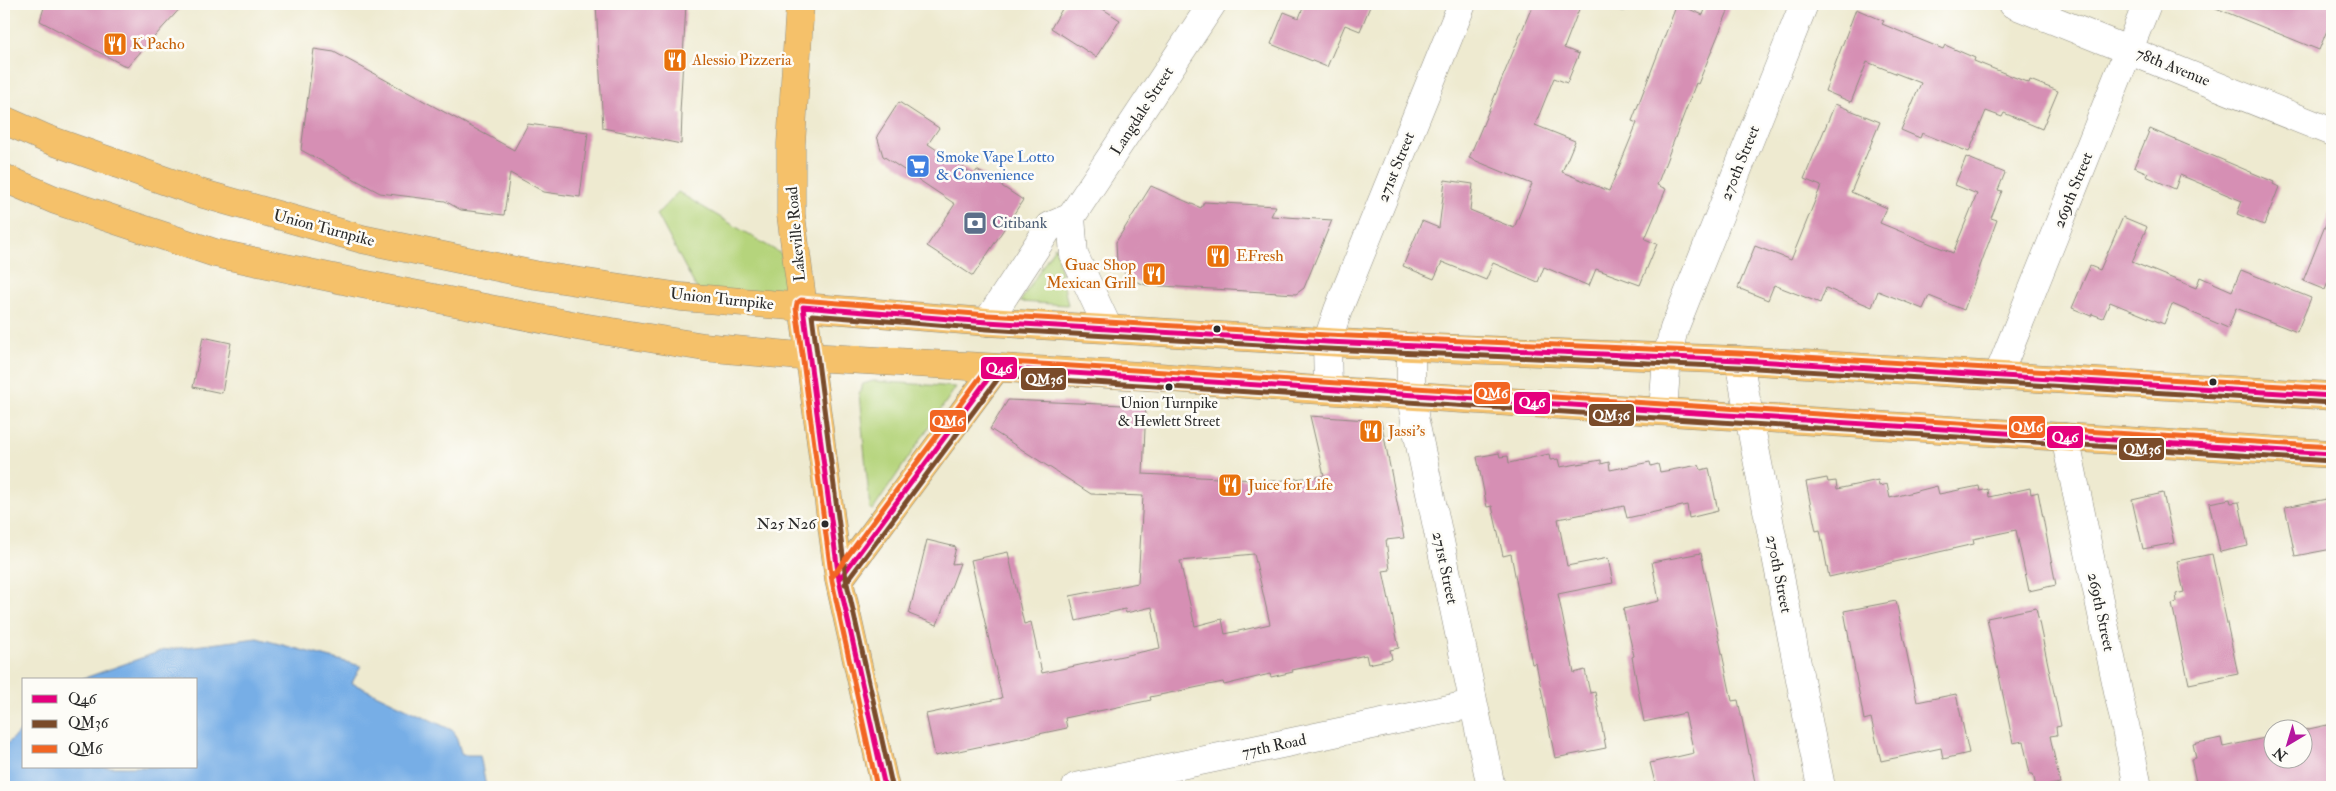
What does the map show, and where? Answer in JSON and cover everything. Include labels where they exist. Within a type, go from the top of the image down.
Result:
[{"type":"main road","name":"Lakeville Road","points":[[800,4],[791,144],[791,215],[839,580],[885,787]]},
{"type":"main road","name":"Union Turnpike","points":[[4,120],[46,139],[200,192],[362,239],[535,275],[681,297],[987,322],[1412,347],[1667,356],[2332,396]]},
{"type":"main road","points":[[4,178],[55,200],[215,252],[367,285],[582,327],[704,346],[810,357],[2332,454]]},
{"type":"main road","points":[[839,580],[996,368]]},
{"type":"street","name":"Langdale Street","points":[[1071,217],[1212,4]]},
{"type":"street","name":"271st Street","points":[[1328,390],[1327,342],[1347,286],[1462,4]]},
{"type":"street","name":"270th Street","points":[[1662,412],[1667,356],[1674,329],[1804,4]]},
{"type":"street","name":"78th Avenue","points":[[2013,4],[2332,132]]},
{"type":"street","name":"269th Street","points":[[1998,376],[2147,4]]},
{"type":"street","points":[[987,322],[1050,226],[1071,217],[1074,256],[1108,328]]},
{"type":"street","name":"271st Street","points":[[1412,347],[1411,395],[1414,421],[1491,787]]},
{"type":"street","name":"270th Street","points":[[1739,360],[1821,787]]},
{"type":"street","name":"269th Street","points":[[2065,437],[2138,787]]},
{"type":"street","name":"77th Road","points":[[1076,787],[1473,704]]},
{"type":"green space","points":[[678,192],[798,264],[803,309],[702,299],[657,214]]},
{"type":"green space","points":[[1055,246],[1068,305],[1020,302]]},
{"type":"green space","points":[[873,381],[956,387],[873,510],[870,509],[859,394],[863,384]]},
{"type":"water","points":[[1601,4],[1627,4],[1624,13]]},
{"type":"water","points":[[257,638],[361,666],[352,683],[454,731],[462,755],[480,755],[486,787],[4,787],[4,747],[22,729],[22,768],[198,768],[198,678],[85,678],[164,650]]},
{"type":"building","name":"K Pacho","points":[[45,4],[184,4],[127,67],[40,21]]},
{"type":"building","points":[[596,4],[686,4],[680,113],[682,113],[681,144],[603,128]]},
{"type":"building","points":[[1065,4],[1095,4],[1120,20],[1096,57],[1051,28]]},
{"type":"building","points":[[1294,4],[1371,4],[1360,31],[1345,25],[1327,67],[1271,44],[1284,12],[1299,18],[1303,8]]},
{"type":"building","points":[[1533,4],[1581,4],[1564,48],[1579,54],[1567,83],[1554,78],[1535,125],[1575,141],[1562,172],[1609,191],[1637,123],[1632,121],[1677,4],[1703,15],[1707,4],[1731,4],[1698,84],[1696,83],[1657,185],[1666,189],[1645,239],[1657,244],[1640,285],[1596,269],[1589,286],[1544,267],[1538,282],[1493,263],[1486,280],[1442,262],[1434,279],[1403,266],[1422,221],[1439,228],[1445,180],[1473,184],[1470,210],[1514,228],[1532,184],[1469,158]]},
{"type":"building","points":[[2206,4],[2332,4],[2332,18],[2319,50]]},
{"type":"building","points":[[1856,9],[1884,21],[1882,24],[1943,49],[1945,45],[1975,58],[1974,61],[2029,83],[2030,80],[2058,91],[2042,129],[2004,113],[2002,117],[1986,111],[1969,152],[1922,133],[1920,138],[1901,130],[1921,83],[1867,62],[1851,102],[1825,91]]},
{"type":"building","points":[[314,49],[334,52],[514,150],[528,124],[588,132],[580,197],[544,192],[510,173],[504,215],[461,210],[445,201],[380,193],[301,150]]},
{"type":"building","points":[[899,102],[939,128],[928,144],[974,175],[977,170],[1023,200],[973,276],[927,246],[955,204],[883,156],[877,136]]},
{"type":"building","points":[[1835,104],[1880,122],[1851,192],[1887,208],[1880,223],[1953,253],[1977,194],[1955,185],[1966,157],[2005,173],[1998,190],[2002,191],[1991,218],[1997,220],[1964,310],[1929,296],[1923,309],[1878,291],[1872,307],[1826,288],[1820,303],[1774,285],[1768,300],[1738,288],[1755,246],[1791,260],[1821,186],[1804,179]]},
{"type":"building","points":[[2150,129],[2274,182],[2273,184],[2279,187],[2264,225],[2237,214],[2242,201],[2180,175],[2175,189],[2146,176],[2148,173],[2134,167]]},
{"type":"building","points":[[1151,186],[1201,208],[1204,202],[1276,206],[1271,216],[1332,220],[1304,288],[1296,294],[1146,285],[1129,279],[1117,263],[1116,242]]},
{"type":"building","points":[[2331,211],[2332,272],[2325,290],[2303,281]]},
{"type":"building","points":[[2123,217],[2147,227],[2132,262],[2196,288],[2200,277],[2232,291],[2241,270],[2311,298],[2297,332],[2236,308],[2228,328],[2172,304],[2164,324],[2110,302],[2103,318],[2092,314],[2091,316],[2072,308],[2090,266],[2100,270]]},
{"type":"building","points":[[203,337],[231,343],[222,393],[193,387]]},
{"type":"building","points":[[1008,400],[1146,406],[1143,474],[1275,481],[1324,476],[1310,416],[1381,421],[1404,538],[1386,540],[1390,570],[1383,571],[1399,648],[1390,650],[1392,659],[1368,664],[1366,655],[1292,670],[1293,672],[1271,677],[1270,674],[1224,685],[1223,682],[1150,697],[1151,700],[1065,718],[1067,728],[935,756],[926,714],[1002,698],[971,560],[1008,552],[1024,624],[1031,622],[1042,673],[1160,648],[1152,607],[1126,613],[1125,609],[1076,621],[1070,596],[1138,583],[1143,496],[1091,494],[990,429]],"holes":[[[1254,554],[1270,624],[1225,634],[1222,619],[1195,626],[1180,561]]]},
{"type":"building","points":[[1499,453],[1500,457],[1508,456],[1509,463],[1549,454],[1550,460],[1558,459],[1560,467],[1601,460],[1601,464],[1609,462],[1610,470],[1650,462],[1651,466],[1658,464],[1660,472],[1699,465],[1701,470],[1709,468],[1718,511],[1689,518],[1687,505],[1627,518],[1624,506],[1558,519],[1567,566],[1608,558],[1613,583],[1558,594],[1574,673],[1585,670],[1590,693],[1595,692],[1606,748],[1555,758],[1536,663],[1532,664],[1511,554],[1503,556],[1492,506],[1487,507],[1477,457]]},
{"type":"building","points":[[1827,478],[1828,482],[1836,481],[1837,489],[1878,480],[1879,486],[1887,484],[1890,498],[1937,486],[1939,494],[1979,486],[1980,491],[1988,489],[1989,497],[2030,488],[2031,494],[2038,492],[2056,585],[2029,591],[2016,530],[1973,539],[1974,544],[1829,577],[1820,530],[1816,531],[1806,482]]},
{"type":"building","points":[[2163,493],[2174,543],[2143,549],[2132,500]]},
{"type":"building","points":[[2332,498],[2332,549],[2295,556],[2285,507]]},
{"type":"building","points":[[2230,499],[2231,503],[2239,502],[2248,546],[2220,552],[2209,503]]},
{"type":"building","points":[[927,540],[956,547],[952,564],[960,563],[937,625],[909,614]]},
{"type":"building","points":[[1701,553],[1732,701],[1738,700],[1756,787],[1656,787],[1650,763],[1694,753],[1685,713],[1644,722],[1632,657],[1634,656],[1623,609],[1659,601],[1652,562]]},
{"type":"building","points":[[2212,554],[2238,674],[2189,684],[2172,604],[2177,602],[2176,594],[2184,592],[2177,561]]},
{"type":"building","points":[[1896,601],[1917,702],[1956,694],[1969,753],[1943,759],[1941,748],[1881,761],[1871,718],[1864,720],[1844,611]]},
{"type":"building","points":[[2036,608],[2061,726],[2056,727],[2057,735],[2050,736],[2060,783],[2041,787],[2036,787],[2033,774],[2030,774],[2023,741],[2013,743],[1987,618]]},
{"type":"building","points":[[2332,724],[2332,787],[2197,787],[2191,759],[2196,758],[2193,744],[2221,738],[2223,747],[2264,738],[2264,768],[2314,768],[2314,728]]},
{"type":"transit line","name":"QM6","points":[[877,787],[832,581],[796,308],[797,303],[801,300],[988,315],[1327,335],[1739,353],[2332,389]]},
{"type":"transit line","name":"Q46","points":[[885,787],[839,580],[803,307],[987,322],[1327,342],[1739,360],[2332,396]]},
{"type":"transit line","name":"QM36","points":[[892,785],[846,579],[812,315],[987,329],[1327,349],[1739,367],[2332,403]]},
{"type":"transit line","name":"QM6","points":[[833,576],[990,364],[995,361],[2332,447]]},
{"type":"transit line","name":"Q46","points":[[839,580],[996,368],[2332,454]]},
{"type":"transit line","name":"QM36","points":[[845,584],[1000,376],[2332,461]]},
{"type":"place","name":"K Pacho","points":[[115,44]]},
{"type":"place","name":"Alessio Pizzeria","points":[[675,60]]},
{"type":"place","name":"Smoke Vape Lotto & Convenience","points":[[918,166]]},
{"type":"place","name":"Citibank","points":[[975,223]]},
{"type":"place","name":"EFresh","points":[[1218,256]]},
{"type":"place","name":"Guac Shop Mexican Grill","points":[[1154,274]]},
{"type":"place","name":"Union Turnpike & Hewlett Street","points":[[1169,387]]},
{"type":"place","name":"Jassi's","points":[[1371,431]]},
{"type":"place","name":"Juice for Life","points":[[1230,485]]},
{"type":"place","name":"N25 N26","points":[[825,524]]}]
